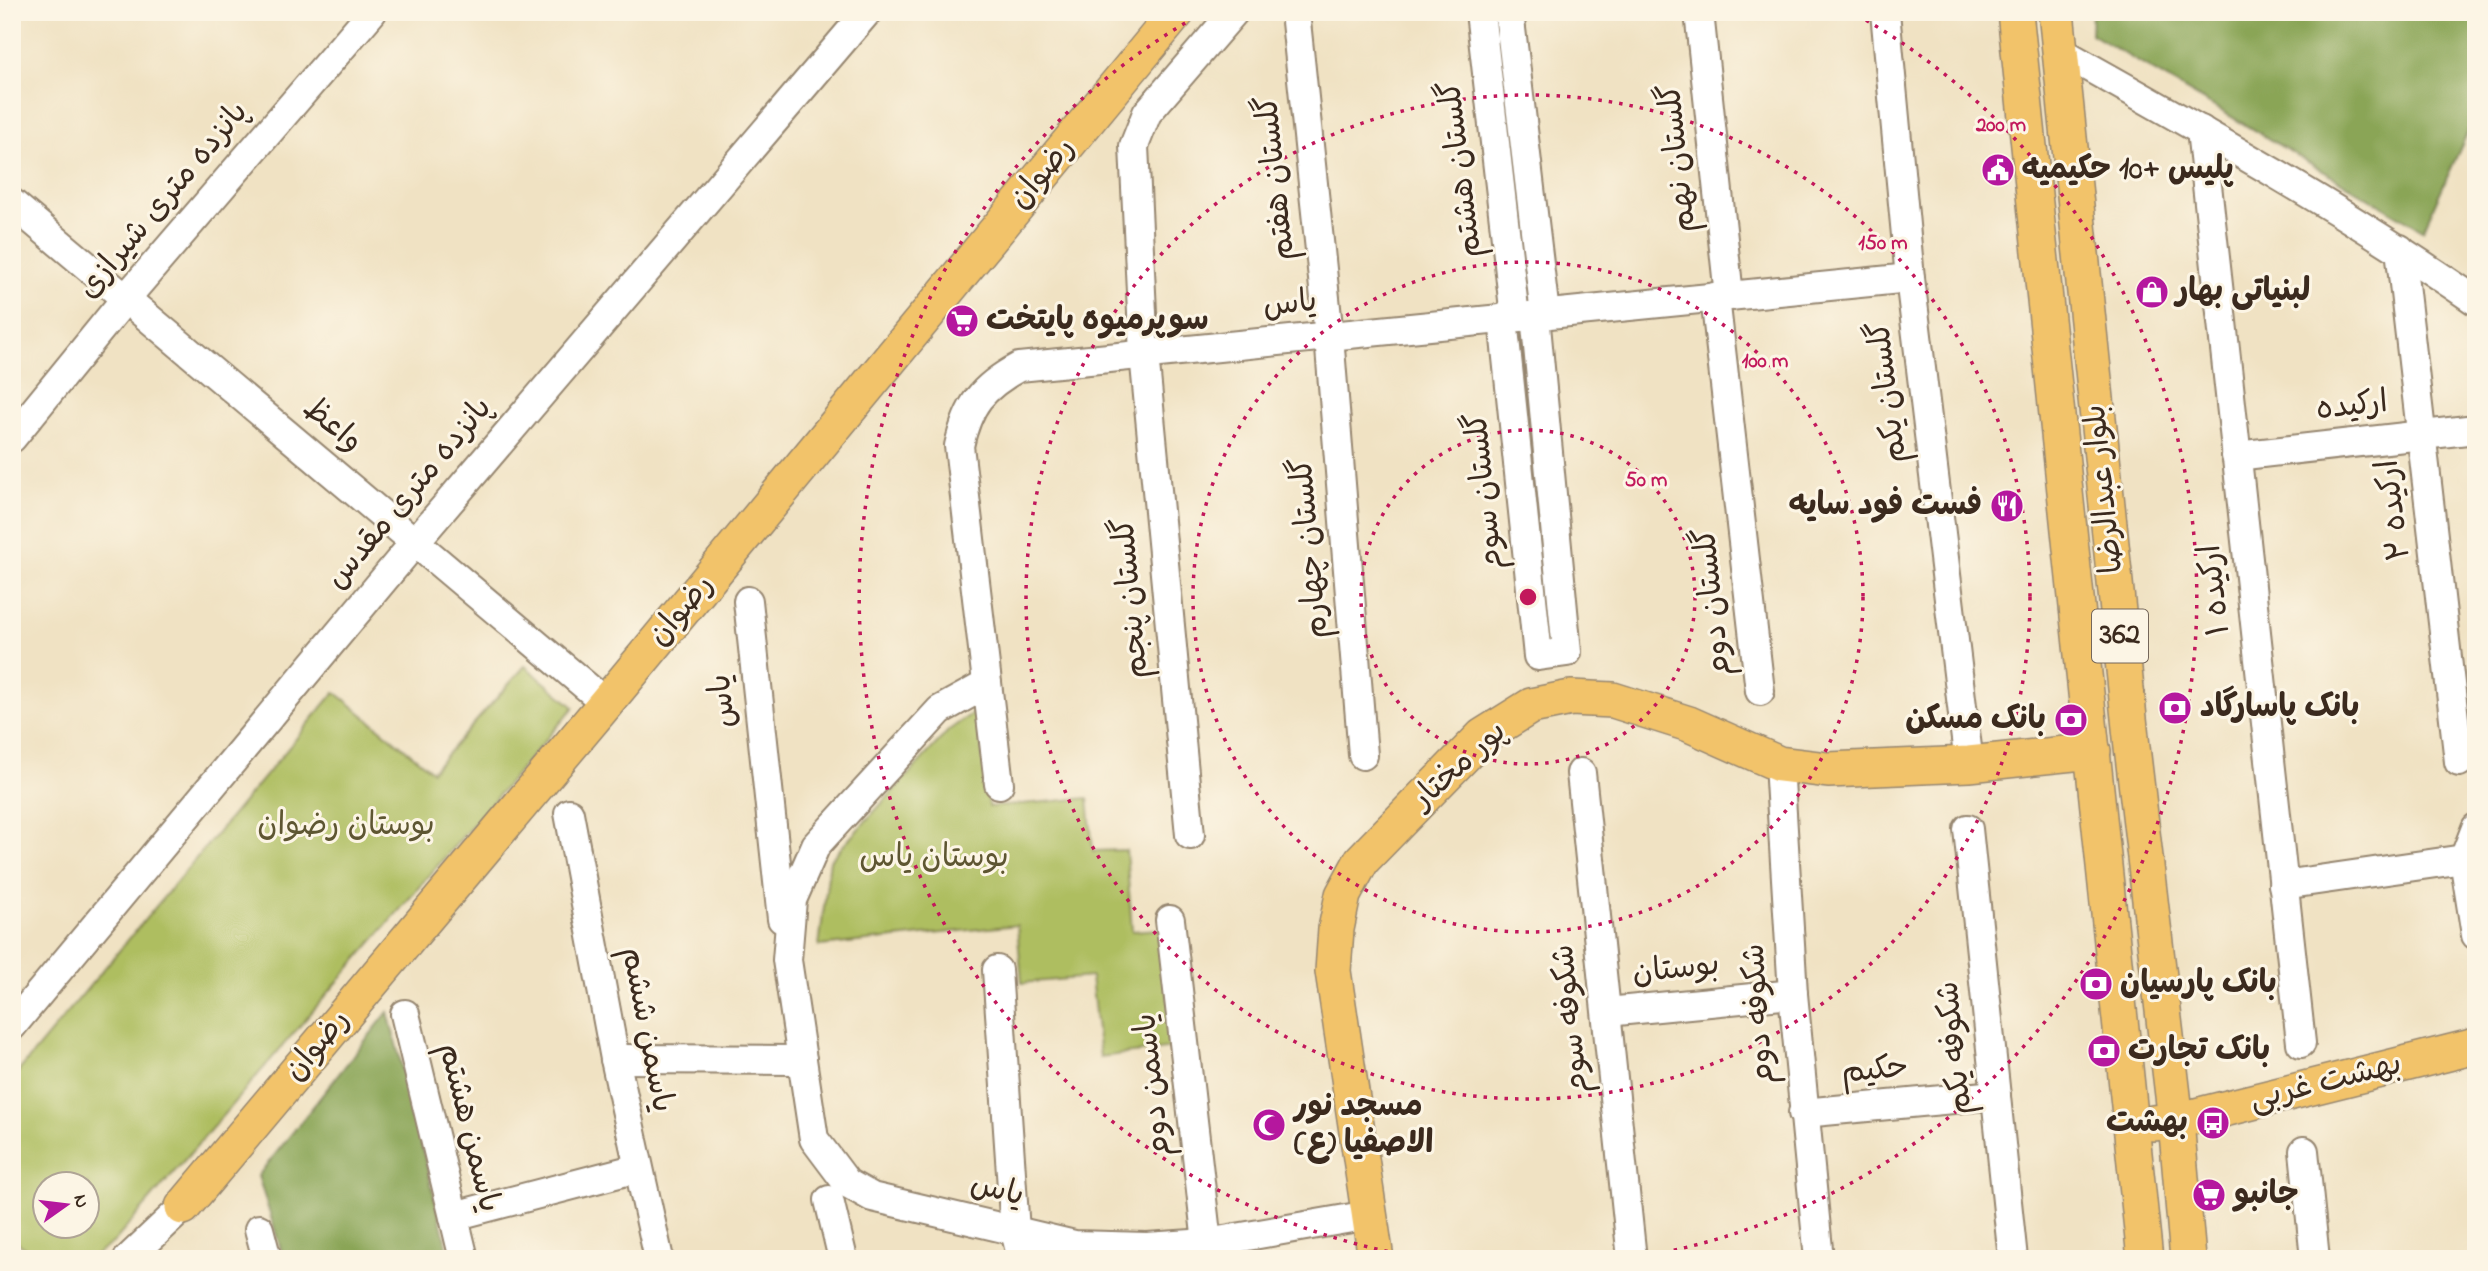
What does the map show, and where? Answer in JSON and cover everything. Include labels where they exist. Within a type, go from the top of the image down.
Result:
[{"type":"main road","name":"رضوان","points":[[183,1207],[606,703],[1177,12]]},
{"type":"main road","name":"بلوار عبدالرضا","points":[[2015,12],[2145,1259]]},
{"type":"main road","name":"بلوار عبدالرضا","points":[[2056,12],[2132,747],[2176,1121],[2188,1259]]},
{"type":"main road","name":"پور مختار","points":[[1376,1259],[1333,971],[1336,929],[1343,895],[1362,860],[1483,736],[1531,706],[1571,698],[1614,700],[1689,724],[1779,764],[1828,770],[1969,764],[2093,751]]},
{"type":"main road","name":"بهشت غربی","points":[[2132,1125],[2176,1121],[2476,1046]]},
{"type":"street","name":"پانزده متری شیرازی","points":[[12,438],[126,298],[372,12]]},
{"type":"street","name":"پانزده متری مقدس","points":[[12,1026],[415,542],[867,12]]},
{"type":"street","name":"گلستان پنجم","points":[[1189,835],[1144,355],[1134,146],[1147,113],[1234,12]]},
{"type":"street","name":"گلستان هفتم","points":[[1296,12],[1329,336]]},
{"type":"street","name":"گلستان هشتم","points":[[1480,12],[1524,316]]},
{"type":"street","name":"گلستان هشتم","points":[[1509,12],[1524,316]]},
{"type":"street","name":"گلستان نهم","points":[[1699,12],[1722,296]]},
{"type":"street","name":"گلستان یکم","points":[[1885,12],[1910,278],[1969,764]]},
{"type":"street","points":[[2060,51],[2201,130],[2400,249],[2476,301]]},
{"type":"street","name":"ارکیده ۱","points":[[2201,130],[2301,1044]]},
{"type":"street","name":"واعظ","points":[[12,203],[606,703]]},
{"type":"street","name":"ارکیده ۲","points":[[2400,249],[2459,762]]},
{"type":"street","name":"یاس","points":[[999,784],[959,446],[965,421],[977,398],[996,379],[1019,367],[1910,278]]},
{"type":"street","name":"گلستان دوم","points":[[1722,296],[1760,691]]},
{"type":"street","name":"گلستان سوم","points":[[1524,316],[1567,652],[1538,656],[1524,316]]},
{"type":"street","name":"گلستان چهارم","points":[[1329,336],[1363,755]]},
{"type":"street","name":"ارکیده","points":[[2236,456],[2476,429]]},
{"type":"street","name":"یاس","points":[[748,601],[787,960],[814,1139],[847,1183],[872,1197],[1075,1245],[1209,1251],[1369,1215]]},
{"type":"street","name":"یاس","points":[[787,960],[792,900],[816,845],[940,710],[987,684]]},
{"type":"street","name":"شکوفه دوم","points":[[1779,764],[1793,994],[1819,1259]]},
{"type":"street","name":"شکوفه سوم","points":[[1581,773],[1632,1259]]},
{"type":"street","name":"یاسمن ششم","points":[[569,813],[615,1059],[659,1259]]},
{"type":"street","points":[[2476,828],[2464,859],[2476,935]]},
{"type":"street","name":"شکوفه یکم","points":[[1968,829],[2013,1259]]},
{"type":"street","points":[[2283,885],[2464,859]]},
{"type":"street","name":"یاسمن دوم","points":[[1170,920],[1209,1251]]},
{"type":"street","points":[[998,970],[1015,1231],[1022,1259]]},
{"type":"street","name":"بوستان","points":[[1606,1012],[1793,994]]},
{"type":"street","name":"یاسمن هشتم","points":[[405,1014],[464,1259]]},
{"type":"street","points":[[615,1059],[802,1060]]},
{"type":"street","name":"حکیم","points":[[1803,1113],[1996,1095]]},
{"type":"street","points":[[2304,1151],[2315,1259]]},
{"type":"street","points":[[454,1216],[638,1168]]},
{"type":"street","points":[[829,1200],[844,1259]]},
{"type":"street","points":[[128,1259],[183,1207]]},
{"type":"street","points":[[153,1259],[183,1207]]},
{"type":"street","points":[[259,1229],[267,1259]]},
{"type":"green space","points":[[2092,12],[2476,12],[2476,114],[2423,230],[2091,34]]},
{"type":"green space","name":"بوستان رضوان","points":[[525,666],[574,707],[114,1242],[90,1259],[38,1259],[12,1238],[12,1079],[335,692],[432,771]]},
{"type":"green space","name":"بوستان یاس","points":[[977,710],[989,807],[1088,798],[1093,851],[1126,850],[1132,931],[1160,929],[1174,1048],[1100,1057],[1091,977],[1022,983],[1017,925],[819,946],[830,860],[949,730]]},
{"type":"green space","points":[[388,1012],[450,1259],[284,1259],[258,1176]]},
{"type":"place","name":"پلیس +10 حکیمیه","points":[[1998,170]]},
{"type":"place","name":"لبنیاتی بهار","points":[[2152,292]]},
{"type":"place","name":"سوپرمیوه پایتخت","points":[[962,321]]},
{"type":"place","name":"فست فود سایه","points":[[2007,506]]},
{"type":"place","name":"بانک پاسارگاد","points":[[2175,708]]},
{"type":"place","name":"بانک مسکن","points":[[2071,720]]},
{"type":"place","name":"بانک پارسیان","points":[[2096,984]]},
{"type":"place","name":"بانک تجارت","points":[[2104,1051]]},
{"type":"place","name":"بهشت","points":[[2213,1123]]},
{"type":"place","name":"مسجد نور الاصفیا (ع)","points":[[1269,1125]]},
{"type":"place","name":"جانبو","points":[[2209,1195]]}]
